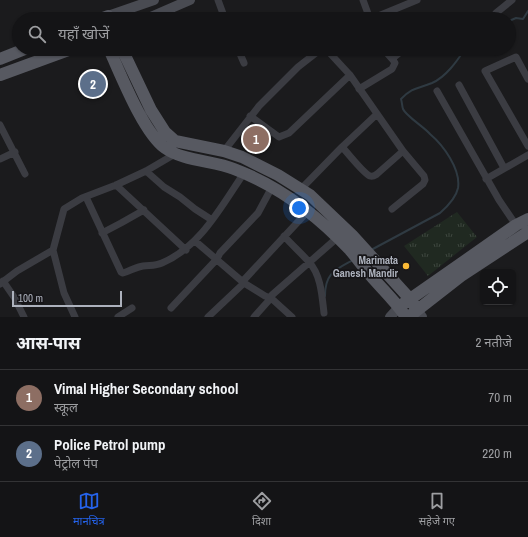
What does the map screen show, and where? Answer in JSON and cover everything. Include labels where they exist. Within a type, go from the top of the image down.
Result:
[{"type":"main road","points":[[122,12],[154,0]]},
{"type":"main road","points":[[162,12],[190,0]]},
{"type":"main road","points":[[0,59],[12,54]]},
{"type":"main road","points":[[0,75],[52,56]]},
{"type":"main road","points":[[111,56],[139,113],[155,139],[164,148],[175,154],[233,168],[272,187],[308,211],[337,238],[355,256],[371,276],[411,314]]},
{"type":"main road","points":[[125,56],[151,110],[165,132],[175,141],[224,151],[242,157],[278,175],[310,195],[365,248],[410,299],[411,314]]},
{"type":"main road","points":[[410,299],[528,219]]},
{"type":"main road","points":[[390,317],[411,314],[461,276],[528,232]]},
{"type":"street","points":[[218,0],[222,12]]},
{"type":"street","points":[[363,0],[367,12]]},
{"type":"street","points":[[387,12],[417,0]]},
{"type":"street","points":[[496,12],[512,0]]},
{"type":"street","points":[[241,56],[244,63]]},
{"type":"street","points":[[224,151],[250,116],[298,67],[313,56]]},
{"type":"street","points":[[333,56],[350,75],[403,151],[424,176],[425,180],[423,184],[392,209]]},
{"type":"street","points":[[360,89],[392,69],[395,63],[393,58],[390,56]]},
{"type":"street","points":[[528,79],[516,57],[485,71],[528,146]]},
{"type":"street","points":[[250,116],[279,137],[283,136],[289,133],[350,75]]},
{"type":"street","points":[[459,84],[504,168]]},
{"type":"street","points":[[437,91],[486,179],[516,226]]},
{"type":"street","points":[[301,189],[377,114]]},
{"type":"street","points":[[0,125],[25,174]]},
{"type":"street","points":[[342,147],[369,176],[376,174],[403,151]]},
{"type":"street","points":[[0,158],[15,152]]},
{"type":"street","points":[[75,317],[64,293],[53,250],[64,209],[86,197],[146,171],[175,154]]},
{"type":"street","points":[[486,179],[528,155]]},
{"type":"street","points":[[146,171],[164,187],[212,220]]},
{"type":"street","points":[[86,197],[102,233],[121,272],[123,273],[144,266],[156,266],[186,250],[212,220],[244,173]]},
{"type":"street","points":[[116,185],[186,250]]},
{"type":"street","points":[[171,308],[258,213],[272,187]]},
{"type":"street","points":[[102,233],[144,210]]},
{"type":"street","points":[[208,317],[244,282],[308,211]]},
{"type":"street","points":[[284,236],[310,262],[316,273],[321,287],[324,313]]},
{"type":"street","points":[[254,317],[279,288],[337,238]]},
{"type":"street","points":[[195,241],[244,282],[265,296],[271,298],[292,317]]},
{"type":"street","points":[[24,317],[14,297],[2,282],[17,270],[53,250]]},
{"type":"street","points":[[118,317],[132,308]]},
{"type":"green space","points":[[457,212],[477,237],[428,276],[404,246]]},
{"type":"waterway","points":[[516,18],[523,19],[528,11]]},
{"type":"waterway","points":[[371,250],[440,213],[454,198],[458,188],[457,173],[454,165],[440,144],[405,112],[401,99],[412,90],[432,83],[442,77],[460,56]]},
{"type":"waterway","points":[[325,296],[325,288],[332,273],[353,260]]},
{"type":"place","name":"Police Petrol pump","points":[[93,84]]},
{"type":"place","name":"Vimal Higher Secondary school","points":[[256,139]]},
{"type":"place","name":"Marimata Ganesh Mandir","points":[[406,266]]}]
